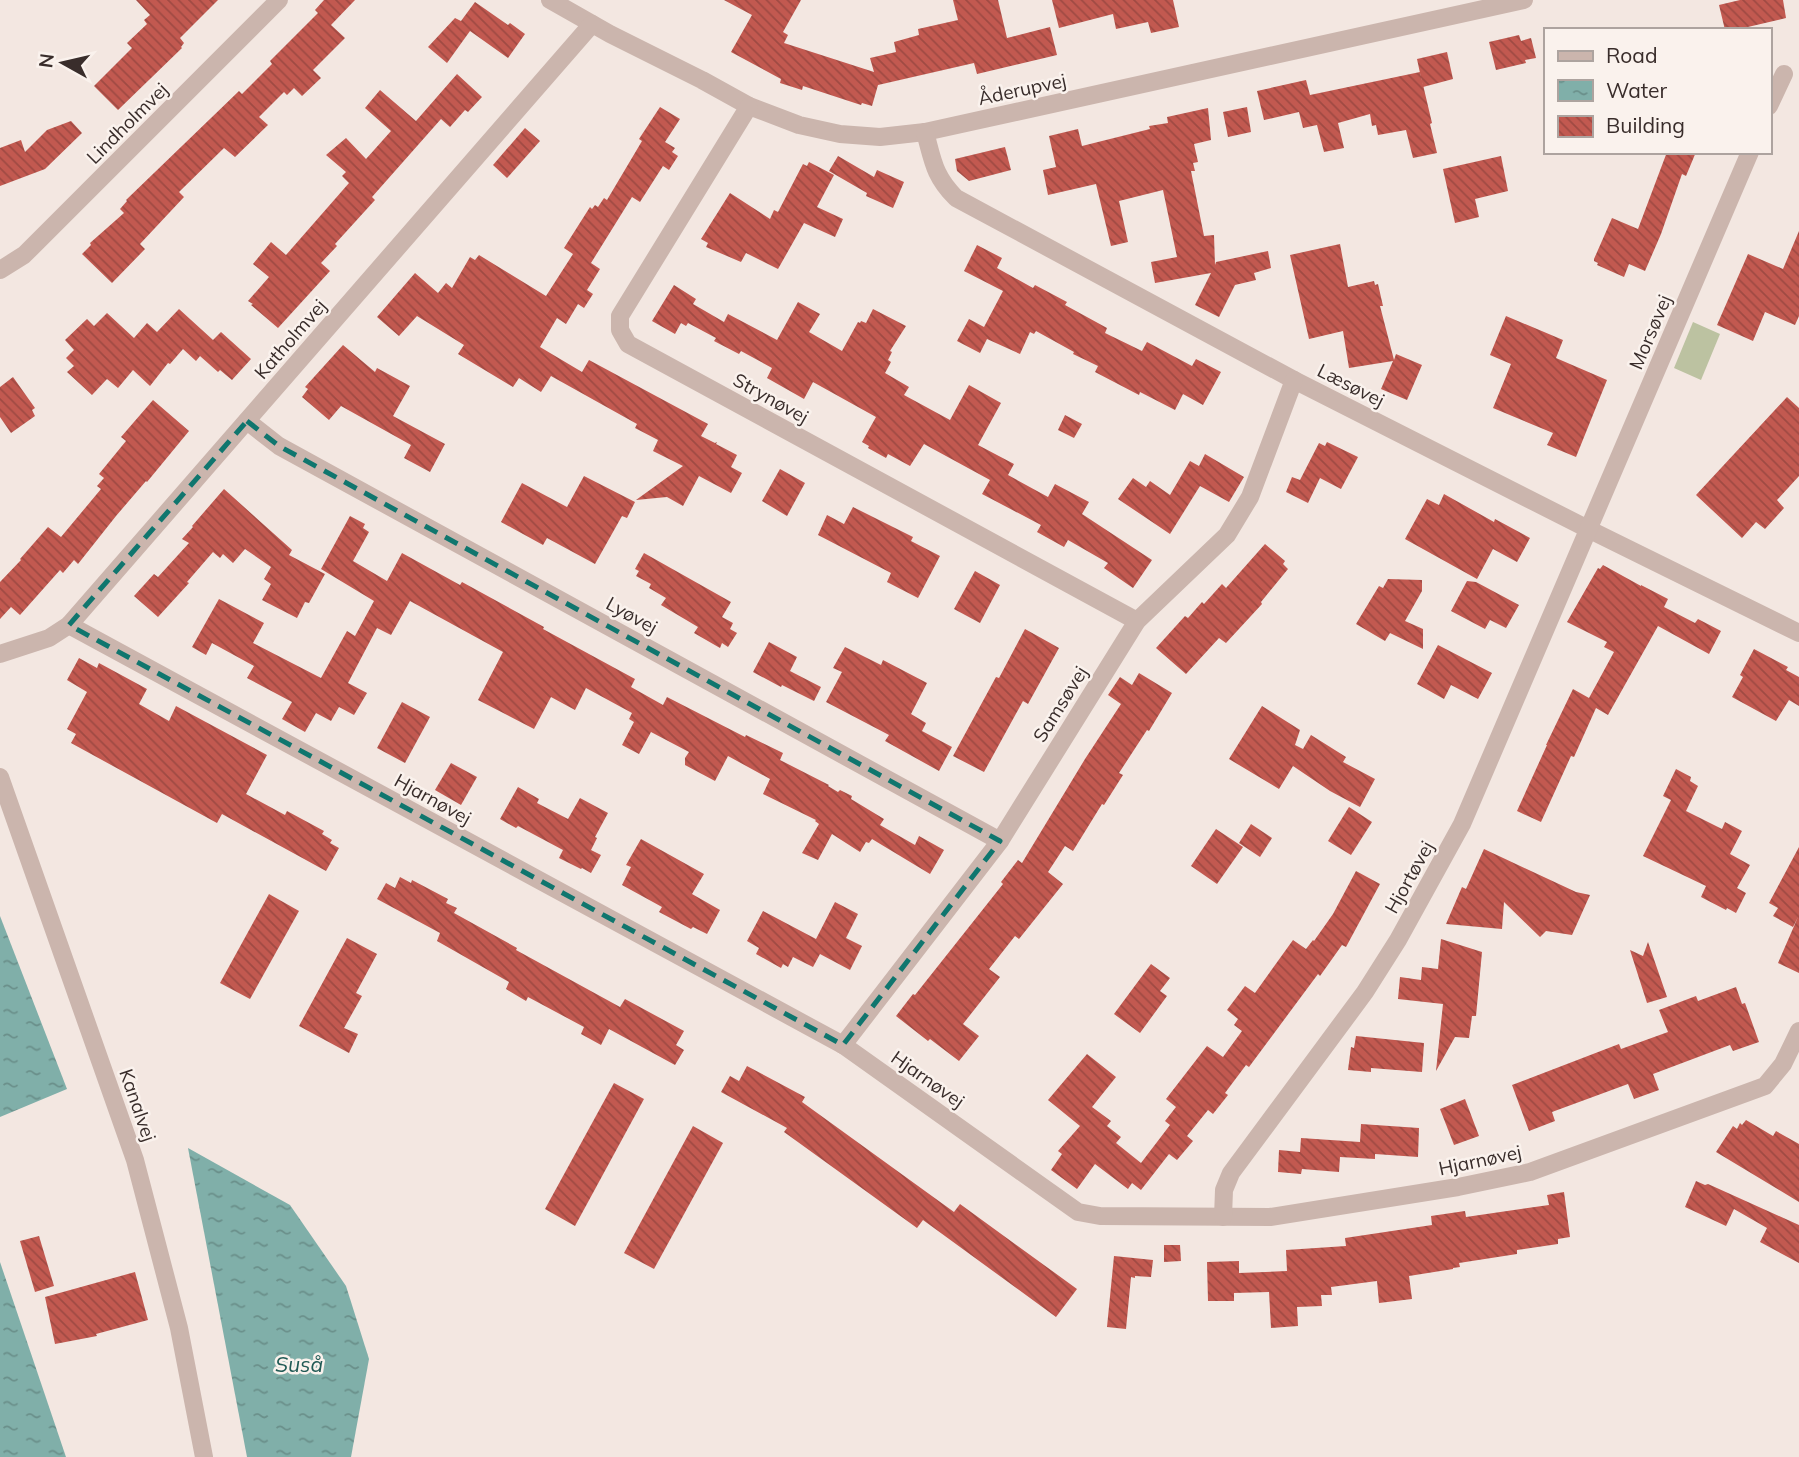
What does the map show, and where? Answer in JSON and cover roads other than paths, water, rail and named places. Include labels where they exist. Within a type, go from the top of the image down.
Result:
[{"type":"street","name":"Lindholmvej","points":[[0,270],[24,255],[279,0]]},
{"type":"street","name":"Åderupvej","points":[[550,0],[749,106],[799,125],[840,134],[880,137],[925,132],[1524,0]]},
{"type":"street","points":[[1437,19],[1438,0]]},
{"type":"street","name":"Katholmvej","points":[[0,654],[48,638],[69,625],[592,24]]},
{"type":"street","points":[[1771,103],[1784,74]]},
{"type":"street","name":"Strynøvej","points":[[749,106],[620,316],[620,330],[628,344],[1137,621]]},
{"type":"street","name":"Læsøvej","points":[[925,132],[942,184],[956,198],[1294,380],[1799,634]]},
{"type":"street","name":"Morsøvej","points":[[1588,529],[1749,154]]},
{"type":"street","name":"Samsøvej","points":[[843,1045],[1000,841],[1137,621],[1227,535],[1250,497],[1294,380]]},
{"type":"street","name":"Lyøvej","points":[[247,421],[279,446],[1000,841]]},
{"type":"street","name":"Hjortøvej","points":[[1223,1217],[1224,1190],[1231,1173],[1366,992],[1441,865],[1462,824],[1588,529]]},
{"type":"street","name":"Hjarnøvej","points":[[69,625],[843,1045],[1078,1212],[1100,1216],[1270,1217],[1458,1187],[1530,1172],[1765,1086],[1783,1064],[1799,1031]]},
{"type":"street","name":"Kanalvej","points":[[0,777],[135,1160],[179,1328],[204,1457]]},
{"type":"water","points":[[0,916],[67,1089],[0,1117]]},
{"type":"water","name":"Suså","points":[[188,1148],[290,1205],[346,1286],[369,1359],[351,1457],[247,1457]]},
{"type":"water","points":[[0,1262],[66,1457],[0,1457]]}]
